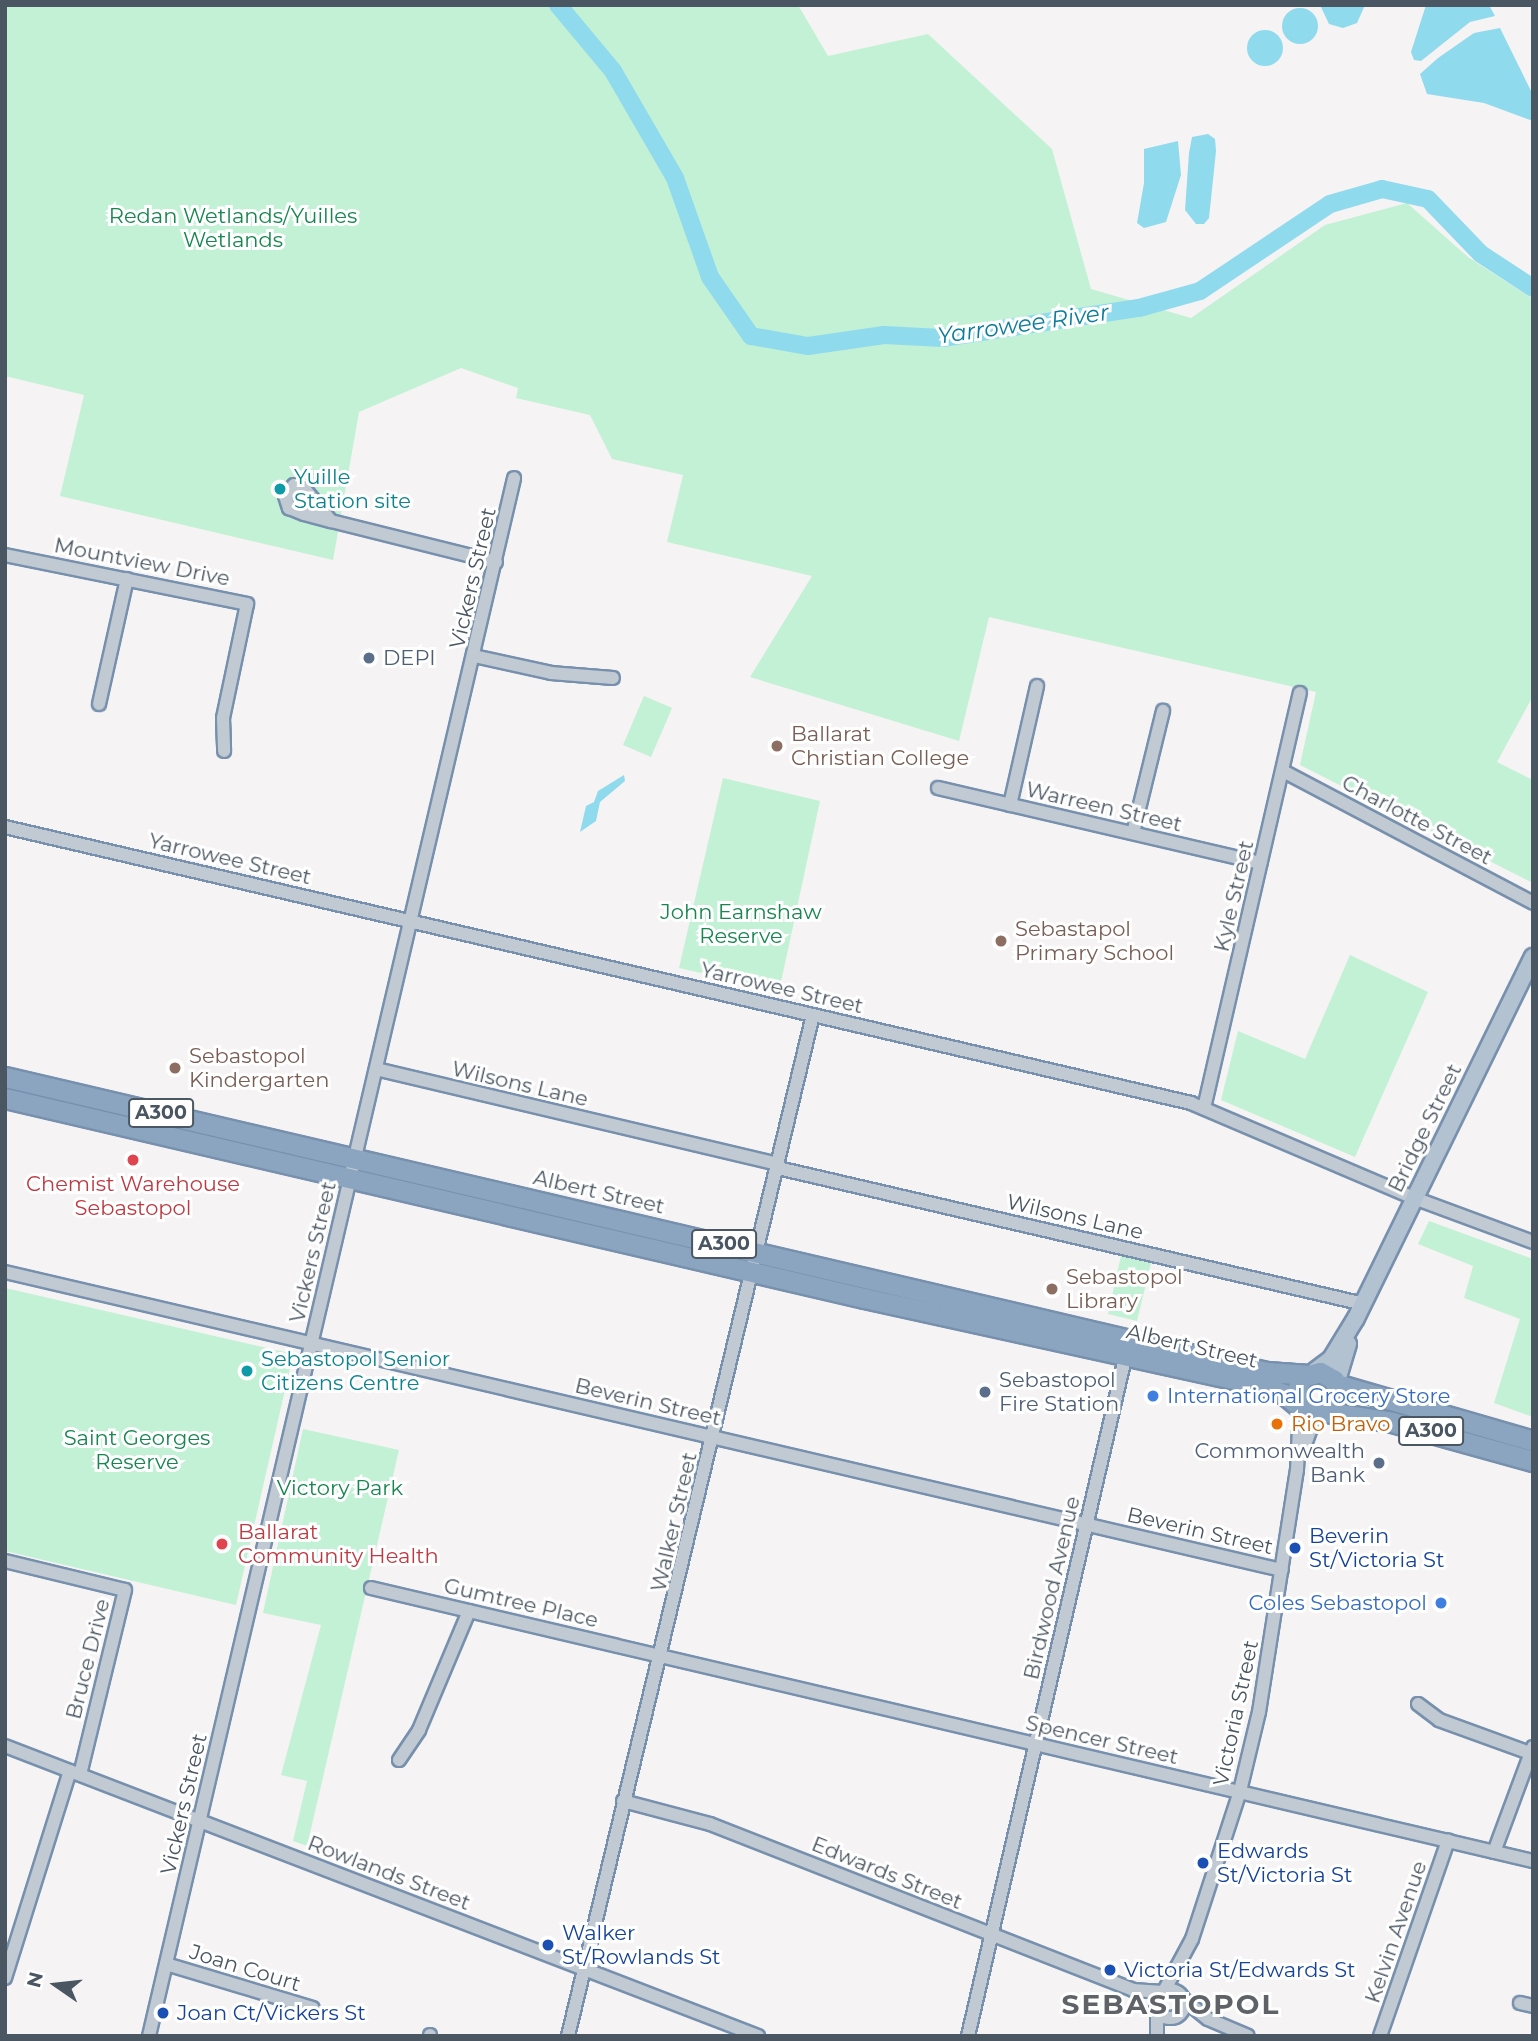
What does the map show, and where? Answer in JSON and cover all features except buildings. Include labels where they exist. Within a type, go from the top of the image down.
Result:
[{"type":"highway","name":"Albert Street","points":[[5,1077],[1267,1372],[1310,1373]]},
{"type":"highway","name":"Albert Street","points":[[5,1098],[752,1273],[1271,1388],[1300,1406]]},
{"type":"highway","points":[[1310,1373],[1325,1373],[1336,1384],[1338,1398],[1325,1413],[1308,1412],[1300,1406],[1296,1389],[1310,1373]]},
{"type":"highway","name":"A300","points":[[1336,1384],[1533,1441]]},
{"type":"highway","name":"A300","points":[[1325,1413],[1392,1422],[1533,1461]]},
{"type":"main road","name":"Bridge Street","points":[[1360,1311],[1533,957]]},
{"type":"main road","points":[[1310,1373],[1331,1359],[1360,1311]]},
{"type":"main road","points":[[1336,1384],[1360,1311]]},
{"type":"street","name":"Vickers Street","points":[[149,2036],[376,1069],[413,922],[514,478]]},
{"type":"street","points":[[331,521],[496,562]]},
{"type":"street","points":[[5,569],[7,555]]},
{"type":"street","name":"Mountview Drive","points":[[7,555],[247,604],[223,721],[225,751]]},
{"type":"street","points":[[99,704],[127,579]]},
{"type":"street","points":[[474,656],[560,674],[613,678]]},
{"type":"street","points":[[1010,805],[1037,686]]},
{"type":"street","name":"Kyle Street","points":[[1204,1108],[1300,693]]},
{"type":"street","points":[[1133,833],[1163,711]]},
{"type":"street","name":"Charlotte Street","points":[[1283,771],[1533,903]]},
{"type":"street","name":"Warreen Street","points":[[938,788],[1261,863]]},
{"type":"street","name":"Yarrowee Street","points":[[5,827],[1204,1108],[1414,1198],[1533,1242]]},
{"type":"street","name":"Walker Street","points":[[568,2036],[623,1801],[662,1657],[813,1015]]},
{"type":"street","name":"Wilsons Lane","points":[[376,1069],[1360,1311]]},
{"type":"street","name":"Beverin Street","points":[[5,1272],[1282,1570]]},
{"type":"street","name":"Birdwood Avenue","points":[[968,2036],[1126,1354]]},
{"type":"street","name":"Victoria Street","points":[[1164,1992],[1185,1958],[1240,1791],[1266,1678],[1297,1470],[1300,1406]]},
{"type":"street","name":"Victoria Street","points":[[1297,1470],[1312,1426],[1325,1413]]},
{"type":"street","name":"Bruce Drive","points":[[5,1561],[125,1590],[75,1773]]},
{"type":"street","name":"Gumtree Place","points":[[371,1588],[662,1657]]},
{"type":"street","points":[[399,1760],[419,1730],[469,1611]]},
{"type":"street","name":"Spencer Street","points":[[662,1657],[1533,1861]]},
{"type":"street","points":[[1419,1704],[1439,1720],[1532,1749],[1494,1852]]},
{"type":"street","name":"Rowlands Street","points":[[5,1746],[758,2036]]},
{"type":"street","points":[[5,1978],[75,1773]]},
{"type":"street","name":"Edwards Street","points":[[623,1801],[710,1824],[1133,1990],[1157,2009]]},
{"type":"street","name":"Kelvin Avenue","points":[[1380,2036],[1448,1841]]},
{"type":"street","name":"Victoria Street","points":[[1182,1997],[1185,1958]]},
{"type":"street","name":"Joan Court","points":[[166,1964],[313,2008]]},
{"type":"street","name":"Edwards Street","points":[[1133,1990],[1164,1992]]},
{"type":"street","points":[[1157,2036],[1157,2009],[1164,1992],[1182,1997],[1208,2019],[1248,2036]]},
{"type":"street","points":[[1162,2036],[1183,2008],[1182,1997]]},
{"type":"street","points":[[1157,2009],[1164,2017],[1208,2019]]},
{"type":"green space","name":"Redan Wetlands/Yuilles Wetlands","points":[[5,5],[798,5],[828,56],[928,34],[1052,149],[1091,289],[1191,318],[1325,225],[1407,203],[1468,257],[1533,299],[1533,696],[1497,762],[1533,780],[1533,883],[1300,765],[1316,692],[989,617],[959,741],[750,677],[812,576],[667,542],[683,475],[612,459],[590,415],[516,398],[518,388],[461,368],[359,412],[333,560],[60,496],[84,395],[5,376]]},
{"type":"green space","points":[[644,696],[672,708],[651,757],[623,745]]},
{"type":"green space","name":"John Earnshaw Reserve","points":[[723,778],[820,801],[779,991],[679,968]]},
{"type":"green space","points":[[1350,955],[1428,992],[1355,1157],[1221,1100],[1238,1031],[1305,1059]]},
{"type":"green space","points":[[1429,1221],[1533,1259],[1533,1417],[1494,1403],[1520,1319],[1464,1298],[1473,1266],[1418,1244]]},
{"type":"green space","points":[[1121,1256],[1151,1263],[1137,1321],[1108,1314]]},
{"type":"green space","name":"Saint Georges Reserve","points":[[5,1288],[289,1353],[292,1359],[236,1605],[5,1551]]},
{"type":"green space","name":"Victory Park","points":[[303,1429],[399,1450],[307,1846],[293,1841],[307,1781],[281,1775],[321,1625],[263,1613]]},
{"type":"water","points":[[1320,5],[1365,5],[1357,23],[1343,28],[1329,24]]},
{"type":"water","points":[[1426,5],[1489,5],[1495,16],[1470,22],[1421,61],[1414,60],[1411,52]]},
{"type":"water","points":[[1300,8],[1313,13],[1318,26],[1313,39],[1300,44],[1287,39],[1282,26],[1287,13]]},
{"type":"water","points":[[1500,28],[1533,95],[1533,121],[1484,103],[1427,94],[1420,74],[1474,33]]},
{"type":"water","points":[[1265,30],[1278,35],[1283,48],[1278,61],[1265,66],[1252,61],[1247,48],[1252,35]]},
{"type":"water","points":[[1208,134],[1215,139],[1216,151],[1209,218],[1204,224],[1196,224],[1185,210],[1189,153],[1192,137]]},
{"type":"water","points":[[1178,141],[1181,175],[1166,222],[1144,228],[1137,223],[1144,183],[1144,149]]},
{"type":"water","points":[[624,775],[625,781],[600,802],[596,821],[580,832],[586,806],[594,802],[598,791]]},
{"type":"waterway","name":"Yarrowee River","points":[[558,5],[613,71],[675,178],[710,277],[751,336],[808,346],[884,335],[942,338],[1139,308],[1200,291],[1330,204],[1382,189],[1428,199],[1481,254],[1533,288]]},
{"type":"place","name":"Yuille Station site","points":[[280,489]]},
{"type":"place","name":"DEPI","points":[[369,658]]},
{"type":"place","name":"Ballarat Christian College","points":[[777,746]]},
{"type":"place","name":"Sebastapol Primary School","points":[[1001,941]]},
{"type":"place","name":"Sebastopol Kindergarten","points":[[175,1068]]},
{"type":"place","name":"Chemist Warehouse Sebastopol","points":[[133,1160]]},
{"type":"place","name":"Sebastopol Library","points":[[1052,1289]]},
{"type":"place","name":"Sebastopol Senior Citizens Centre","points":[[247,1371]]},
{"type":"place","name":"Sebastopol Fire Station","points":[[985,1392]]},
{"type":"place","name":"International Grocery Store","points":[[1153,1396]]},
{"type":"place","name":"Rio Bravo","points":[[1277,1424]]},
{"type":"place","name":"Commonwealth Bank","points":[[1379,1463]]},
{"type":"place","name":"Ballarat Community Health","points":[[222,1544]]},
{"type":"place","name":"Beverin St/Victoria St","points":[[1295,1548]]},
{"type":"place","name":"Coles Sebastopol","points":[[1441,1603]]},
{"type":"place","name":"Edwards St/Victoria St","points":[[1203,1863]]},
{"type":"place","name":"Walker St/Rowlands St","points":[[548,1945]]},
{"type":"place","name":"Victoria St/Edwards St","points":[[1110,1970]]},
{"type":"place","name":"Joan Ct/Vickers St","points":[[163,2013]]},
{"type":"district","name":"SEBASTOPOL","points":[[1171,2004]]}]
